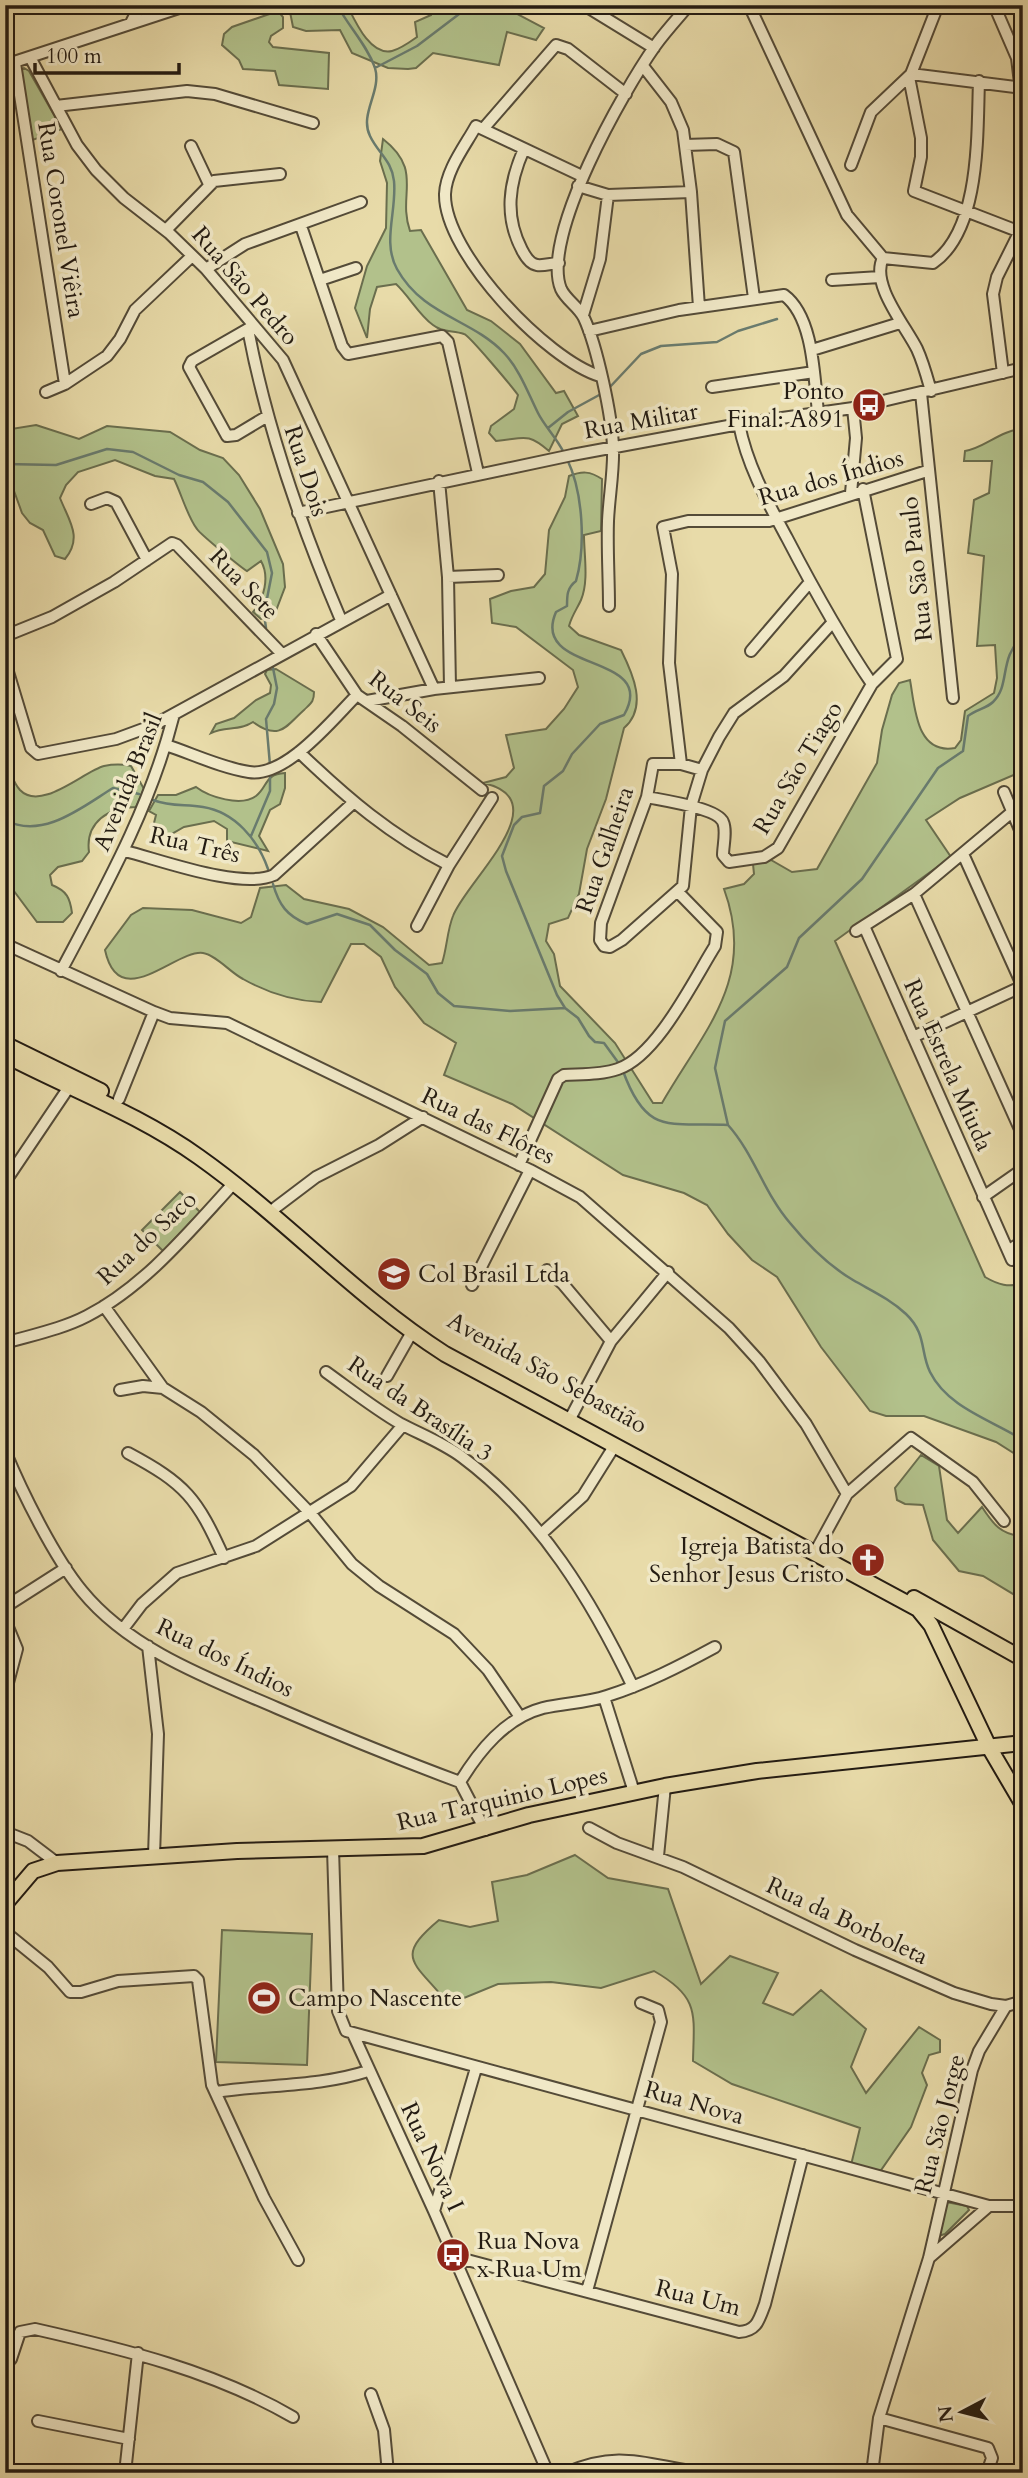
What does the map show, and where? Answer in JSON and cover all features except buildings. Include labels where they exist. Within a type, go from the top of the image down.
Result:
[{"type":"main road","name":"Avenida São Sebastião","points":[[5,1044],[119,1099],[174,1129],[207,1151],[419,1328],[572,1415],[1023,1659]]},
{"type":"main road","name":"Avenida São Sebastião","points":[[5,1055],[158,1129],[233,1184],[412,1332],[511,1390],[918,1609],[927,1619],[943,1649]]},
{"type":"main road","points":[[968,1629],[947,1633],[943,1649],[989,1747],[1023,1805]]},
{"type":"main road","name":"Rua Tarquinio Lopes","points":[[5,1904],[16,1887],[33,1871],[57,1863],[153,1856],[423,1846],[529,1815],[665,1786],[757,1771],[1023,1743]]},
{"type":"street","points":[[131,23],[140,5]]},
{"type":"street","points":[[10,64],[188,5]]},
{"type":"street","points":[[584,5],[654,48]]},
{"type":"street","points":[[609,606],[608,522],[613,447],[606,398],[589,331],[583,315],[562,289],[559,263],[580,181],[626,94],[654,48],[688,5]]},
{"type":"street","points":[[749,5],[847,215],[883,258],[933,263],[948,249],[966,210],[975,177],[979,81]]},
{"type":"street","points":[[851,165],[871,112],[910,76],[938,5]]},
{"type":"street","points":[[994,5],[1017,58],[1023,109]]},
{"type":"street","points":[[601,381],[577,366],[504,303],[477,271],[456,236],[446,208],[446,182],[480,128],[553,46],[560,45],[626,94]]},
{"type":"street","name":"Rua São Pedro","points":[[31,59],[77,145],[110,186],[166,230],[206,269],[250,328],[288,367],[434,689]]},
{"type":"street","name":"Rua Coronel Viêira","points":[[10,64],[65,384]]},
{"type":"street","points":[[643,66],[659,84],[678,116],[685,145],[699,307]]},
{"type":"street","points":[[910,76],[979,81],[1021,88]]},
{"type":"street","points":[[910,76],[921,138],[921,157],[914,191],[1021,229],[998,277],[993,294],[1003,373]]},
{"type":"street","points":[[56,106],[187,91],[215,94],[313,123]]},
{"type":"street","points":[[480,128],[608,195],[691,192]]},
{"type":"street","points":[[685,145],[717,144],[734,152],[754,298]]},
{"type":"street","points":[[191,146],[209,184]]},
{"type":"street","points":[[524,149],[510,188],[511,222],[517,240],[530,262],[537,265],[559,263]]},
{"type":"street","points":[[166,230],[209,184],[220,180],[280,174]]},
{"type":"street","points":[[583,315],[600,260],[608,195]]},
{"type":"street","points":[[206,269],[245,244],[301,226],[361,202]]},
{"type":"street","points":[[301,226],[342,345],[348,354],[438,337],[448,342],[478,473]]},
{"type":"street","points":[[46,392],[65,384],[112,351],[135,310],[192,256]]},
{"type":"street","points":[[832,281],[880,278],[879,270],[883,258]]},
{"type":"street","points":[[320,280],[356,268]]},
{"type":"street","name":"Rua São Paulo","points":[[880,278],[916,348],[926,392],[928,471],[953,698]]},
{"type":"street","points":[[589,331],[651,315],[784,295],[793,303],[812,350],[818,412]]},
{"type":"street","points":[[812,350],[901,323]]},
{"type":"street","points":[[250,328],[192,360],[189,367],[227,436],[236,435],[266,417]]},
{"type":"street","name":"Rua Dois","points":[[250,328],[266,417],[298,513],[341,620]]},
{"type":"street","name":"Rua Militar","points":[[298,513],[559,457],[739,424],[853,408],[1023,368]]},
{"type":"street","points":[[712,387],[814,372]]},
{"type":"street","points":[[851,493],[856,438],[853,408]]},
{"type":"street","points":[[739,424],[744,453],[777,519],[833,622],[872,684]]},
{"type":"street","name":"Rua dos Índios","points":[[681,764],[669,663],[672,574],[663,527],[688,521],[733,523],[777,519],[863,489],[928,471]]},
{"type":"street","points":[[439,481],[448,577],[450,687]]},
{"type":"street","name":"Rua São Tiago","points":[[691,806],[723,821],[723,855],[733,862],[764,857],[778,848],[872,684],[894,665],[897,653],[863,489]]},
{"type":"street","points":[[5,636],[52,617],[147,560],[116,502],[107,498],[90,504]]},
{"type":"street","name":"Rua Sete","points":[[147,560],[169,544],[177,545],[281,653]]},
{"type":"street","points":[[448,577],[498,575]]},
{"type":"street","points":[[751,651],[810,582]]},
{"type":"street","name":"Avenida Brasil","points":[[61,971],[125,851],[166,746],[174,714],[341,620],[391,595]]},
{"type":"street","points":[[519,1165],[558,1079],[564,1075],[621,1068],[637,1060],[654,1041],[718,940],[715,929],[678,892],[687,874],[691,806],[702,770],[734,713],[784,676],[833,622]]},
{"type":"street","name":"Rua Seis","points":[[316,634],[362,698],[482,790]]},
{"type":"street","points":[[5,662],[35,754],[116,739],[174,714]]},
{"type":"street","points":[[166,746],[250,772],[271,770],[299,752],[362,698],[539,678]]},
{"type":"street","points":[[299,752],[353,803],[406,843],[449,865]]},
{"type":"street","name":"Rua Galheira","points":[[678,892],[622,940],[610,947],[601,943],[601,923],[647,797],[653,764],[681,764],[702,770]]},
{"type":"street","points":[[1004,792],[1023,837]]},
{"type":"street","points":[[647,797],[691,806]]},
{"type":"street","points":[[417,926],[449,865],[492,798]]},
{"type":"street","name":"Rua Três","points":[[125,851],[230,877],[266,879],[274,875],[353,803]]},
{"type":"street","points":[[1012,812],[914,894],[1023,1136]]},
{"type":"street","points":[[913,1037],[1023,987],[963,854]]},
{"type":"street","name":"Rua Estrela Miuda","points":[[914,894],[860,929],[913,1037],[1010,1256],[1023,1241]]},
{"type":"street","name":"Rua das Flôres","points":[[5,944],[170,1018],[227,1023],[423,1117],[580,1197],[668,1272],[729,1328],[760,1361],[800,1416],[847,1494]]},
{"type":"street","points":[[119,1099],[154,1012]]},
{"type":"street","points":[[5,1182],[69,1087]]},
{"type":"street","points":[[275,1208],[316,1177],[379,1145],[423,1117]]},
{"type":"street","points":[[983,1197],[1023,1169]]},
{"type":"street","points":[[472,1285],[530,1170]]},
{"type":"street","name":"Rua do Saco","points":[[5,1343],[84,1318],[120,1297],[157,1264],[233,1184]]},
{"type":"street","points":[[547,1270],[564,1284],[611,1340]]},
{"type":"street","points":[[572,1415],[611,1340],[668,1272]]},
{"type":"street","points":[[104,1306],[163,1388],[201,1412],[246,1448],[311,1514],[352,1564],[379,1587],[454,1634],[471,1651],[520,1717]]},
{"type":"street","points":[[387,1376],[412,1332]]},
{"type":"street","name":"Rua da Brasília 3","points":[[326,1372],[403,1425],[431,1438],[480,1472],[541,1534],[596,1613],[633,1686]]},
{"type":"street","points":[[120,1390],[143,1386],[163,1388]]},
{"type":"street","points":[[123,1629],[142,1604],[177,1573],[256,1546],[311,1514],[365,1473],[403,1425]]},
{"type":"street","points":[[818,1547],[847,1494],[914,1438],[973,1482],[1004,1521]]},
{"type":"street","points":[[541,1534],[583,1496],[615,1446]]},
{"type":"street","name":"Rua dos Índios","points":[[5,1451],[66,1568],[83,1593],[123,1629],[148,1646],[375,1751],[460,1782]]},
{"type":"street","points":[[128,1453],[177,1481],[210,1525],[224,1558]]},
{"type":"street","points":[[5,1607],[66,1568]]},
{"type":"street","points":[[5,1620],[16,1641],[17,1658],[5,1694]]},
{"type":"street","points":[[148,1646],[158,1734],[153,1856]]},
{"type":"street","points":[[485,1829],[460,1782],[493,1738],[520,1717],[541,1709],[604,1697],[715,1647]]},
{"type":"street","points":[[604,1697],[634,1792]]},
{"type":"street","points":[[658,1856],[665,1786]]},
{"type":"street","name":"Rua da Borboleta","points":[[589,1828],[617,1843],[658,1856],[902,1971],[984,2003],[1006,2006],[1023,2001]]},
{"type":"street","points":[[5,1832],[28,1841],[57,1863]]},
{"type":"street","name":"Rua Nova I","points":[[334,1849],[338,2011],[342,2026],[353,2034],[435,2211],[548,2473]]},
{"type":"street","points":[[5,1932],[48,1968],[71,1992],[140,1978],[194,1976],[200,1986],[206,2055],[216,2092],[264,2198],[298,2260]]},
{"type":"street","points":[[587,2291],[639,2109],[661,2018],[657,2010],[641,2003]]},
{"type":"street","name":"Rua São Jorge","points":[[872,2473],[879,2418],[929,2258],[972,2070],[979,2051],[1006,2006]]},
{"type":"street","name":"Rua Nova","points":[[353,2034],[639,2109],[989,2206],[1023,2206]]},
{"type":"street","points":[[435,2211],[476,2068]]},
{"type":"street","points":[[216,2092],[255,2086],[308,2084],[341,2079],[368,2071]]},
{"type":"street","name":"Rua Um","points":[[457,2263],[467,2260],[739,2332],[750,2332],[757,2325],[765,2304],[803,2155]]},
{"type":"street","points":[[929,2258],[989,2206]]},
{"type":"street","points":[[5,2365],[11,2359],[20,2332],[30,2328],[138,2353],[259,2397],[293,2417]]},
{"type":"street","points":[[125,2473],[138,2353]]},
{"type":"street","points":[[371,2394],[384,2430],[388,2473]]},
{"type":"street","points":[[879,2418],[988,2448],[992,2458],[987,2473]]},
{"type":"street","points":[[38,2421],[129,2439]]},
{"type":"street","points":[[566,2473],[582,2466],[625,2458],[705,2473]]},
{"type":"green space","points":[[309,5],[347,5],[364,36],[384,51],[398,49],[417,37],[415,22],[431,15],[431,5],[507,5],[506,8],[544,28],[536,40],[507,32],[499,65],[433,53],[416,68],[388,68],[352,53],[340,30],[306,31],[293,27],[290,12]]},
{"type":"green space","points":[[278,11],[283,17],[283,28],[271,36],[269,42],[273,47],[329,53],[328,89],[279,85],[275,71],[243,69],[239,60],[222,45],[224,34],[232,27]]},
{"type":"green space","points":[[24,68],[29,71],[62,129],[30,141],[20,71]]},
{"type":"green space","points":[[383,139],[403,162],[406,172],[406,206],[410,231],[421,230],[467,310],[491,321],[520,344],[556,393],[564,391],[578,416],[562,424],[549,451],[529,439],[496,441],[489,433],[491,426],[514,409],[518,395],[468,337],[433,325],[396,284],[377,287],[370,309],[367,338],[355,308],[367,266],[386,228],[387,183],[380,161]]},
{"type":"green space","points":[[36,425],[79,439],[107,426],[170,432],[200,450],[223,458],[239,475],[260,509],[283,564],[285,587],[274,616],[261,619],[253,612],[264,588],[265,574],[261,561],[247,571],[200,532],[191,519],[174,479],[155,476],[115,460],[78,472],[66,485],[60,498],[73,529],[73,543],[65,559],[55,556],[43,530],[30,523],[22,513],[14,491],[5,482],[5,430]]},
{"type":"green space","points":[[1023,429],[1023,771],[960,798],[926,820],[951,857],[835,941],[985,1277],[1004,1285],[1023,1282],[1023,1459],[996,1442],[924,1416],[886,1416],[870,1411],[821,1347],[777,1277],[752,1260],[728,1234],[707,1205],[684,1193],[623,1175],[512,1104],[444,1075],[456,1043],[424,1023],[395,987],[381,957],[364,944],[351,944],[321,1002],[291,998],[262,988],[203,953],[192,954],[135,978],[122,977],[112,969],[105,950],[131,915],[143,908],[192,910],[241,923],[251,917],[260,888],[286,885],[304,899],[349,909],[383,927],[429,965],[442,963],[453,916],[502,843],[511,824],[513,806],[505,792],[483,783],[506,777],[514,768],[506,735],[546,729],[564,709],[578,687],[573,670],[516,627],[492,623],[490,599],[511,591],[534,587],[545,574],[549,530],[565,497],[569,476],[590,473],[602,479],[601,531],[584,535],[585,585],[569,626],[579,635],[621,650],[634,680],[637,700],[631,720],[624,728],[606,799],[587,849],[579,894],[568,918],[549,924],[546,941],[554,954],[560,986],[615,1043],[653,1103],[662,1103],[709,1027],[730,977],[734,950],[733,921],[724,889],[744,884],[754,874],[753,864],[771,860],[792,872],[817,869],[877,763],[882,730],[892,695],[899,683],[910,680],[920,727],[932,744],[942,748],[955,748],[961,740],[965,711],[994,693],[997,678],[995,645],[977,646],[984,556],[968,553],[974,500],[989,493],[992,461],[964,461],[965,451],[1007,432]]},
{"type":"green space","points":[[276,669],[314,692],[309,706],[288,726],[277,731],[262,728],[253,722],[243,727],[211,733],[216,724],[234,718],[256,700],[270,693],[271,685],[265,674],[267,670]]},
{"type":"green space","points":[[5,761],[17,787],[29,795],[51,793],[96,769],[115,765],[131,766],[144,789],[136,807],[117,810],[101,818],[91,832],[89,852],[82,861],[58,867],[50,875],[52,885],[67,896],[70,903],[72,913],[63,922],[37,922],[5,879]]},
{"type":"green space","points":[[285,773],[285,788],[280,804],[270,810],[259,836],[268,851],[227,841],[227,829],[214,821],[184,827],[168,836],[153,827],[156,815],[149,811],[158,795],[176,795],[196,787],[217,797],[242,801],[256,796],[273,776]]},
{"type":"green space","points":[[180,1192],[200,1212],[163,1251],[142,1230]]},
{"type":"green space","points":[[921,1455],[939,1466],[947,1520],[958,1533],[982,1507],[998,1527],[1023,1536],[1023,1600],[983,1576],[959,1571],[933,1540],[923,1505],[905,1504],[897,1500],[895,1488]]},
{"type":"green space","points":[[575,1855],[608,1878],[668,1889],[701,1984],[730,1956],[778,1973],[763,2003],[793,2015],[821,1990],[866,2029],[851,2067],[866,2093],[919,2027],[940,2040],[940,2052],[929,2055],[922,2073],[927,2085],[911,2127],[879,2173],[851,2165],[860,2128],[732,2084],[693,2061],[694,2031],[691,2008],[680,1989],[654,1971],[601,1988],[551,1982],[498,1984],[464,1998],[441,1995],[416,1966],[413,1951],[417,1942],[439,1920],[470,1927],[498,1921],[492,1882],[527,1875]]},
{"type":"green space","name":"Campo Nascente","points":[[222,1930],[312,1934],[307,2065],[216,2062]]},
{"type":"green space","points":[[946,2202],[967,2206],[969,2210],[945,2234],[938,2236]]},
{"type":"waterway","points":[[337,5],[375,68],[376,85],[367,128],[393,174],[390,237],[397,269],[420,297],[477,332],[504,353],[564,453]]},
{"type":"waterway","points":[[375,68],[417,46],[471,5]]},
{"type":"waterway","points":[[609,388],[641,354],[661,346],[717,342],[738,331],[777,319]]},
{"type":"waterway","points":[[548,428],[568,412],[601,394]]},
{"type":"waterway","points":[[5,464],[56,465],[107,449],[133,452],[179,475],[203,482],[228,502],[267,552],[272,573],[264,614],[266,628]]},
{"type":"waterway","points":[[567,459],[580,503],[581,552],[576,581],[568,592],[567,606],[556,612],[553,632],[560,645],[625,681],[630,695],[624,715],[600,724],[572,754],[563,771],[544,786],[540,813],[522,817],[514,825],[502,856],[557,995],[565,1008],[578,1018],[589,1036],[595,1042],[604,1043],[620,1065]]},
{"type":"waterway","points":[[728,1125],[715,1068],[725,1021],[787,967],[799,938],[862,879],[938,768],[963,751],[968,716],[991,704],[998,695],[1010,653],[1023,636]]},
{"type":"waterway","points":[[270,765],[266,719],[274,704],[277,688],[272,663]]},
{"type":"waterway","points":[[251,836],[270,791],[270,772]]},
{"type":"waterway","points":[[5,820],[19,825],[48,824],[75,812],[113,788],[139,794]]},
{"type":"waterway","points":[[153,800],[203,807],[225,815],[244,829],[258,848],[268,869]]},
{"type":"waterway","points":[[273,884],[285,909],[307,924],[337,914],[370,925],[395,950],[427,974],[438,993],[454,1006],[510,1011],[565,1008]]},
{"type":"waterway","points":[[623,1071],[641,1107],[651,1116],[676,1124],[728,1125],[745,1148],[773,1199],[804,1239],[836,1268],[894,1304],[913,1321],[930,1372],[948,1395],[972,1412],[1023,1440]]},
{"type":"place","name":"Ponto Final: A891","points":[[869,405]]},
{"type":"place","name":"Col Brasil Ltda","points":[[394,1274]]},
{"type":"place","name":"Igreja Batista do Senhor Jesus Cristo","points":[[868,1560]]},
{"type":"place","name":"Campo Nascente","points":[[264,1998]]},
{"type":"place","name":"Rua Nova x Rua Um","points":[[453,2255]]}]
